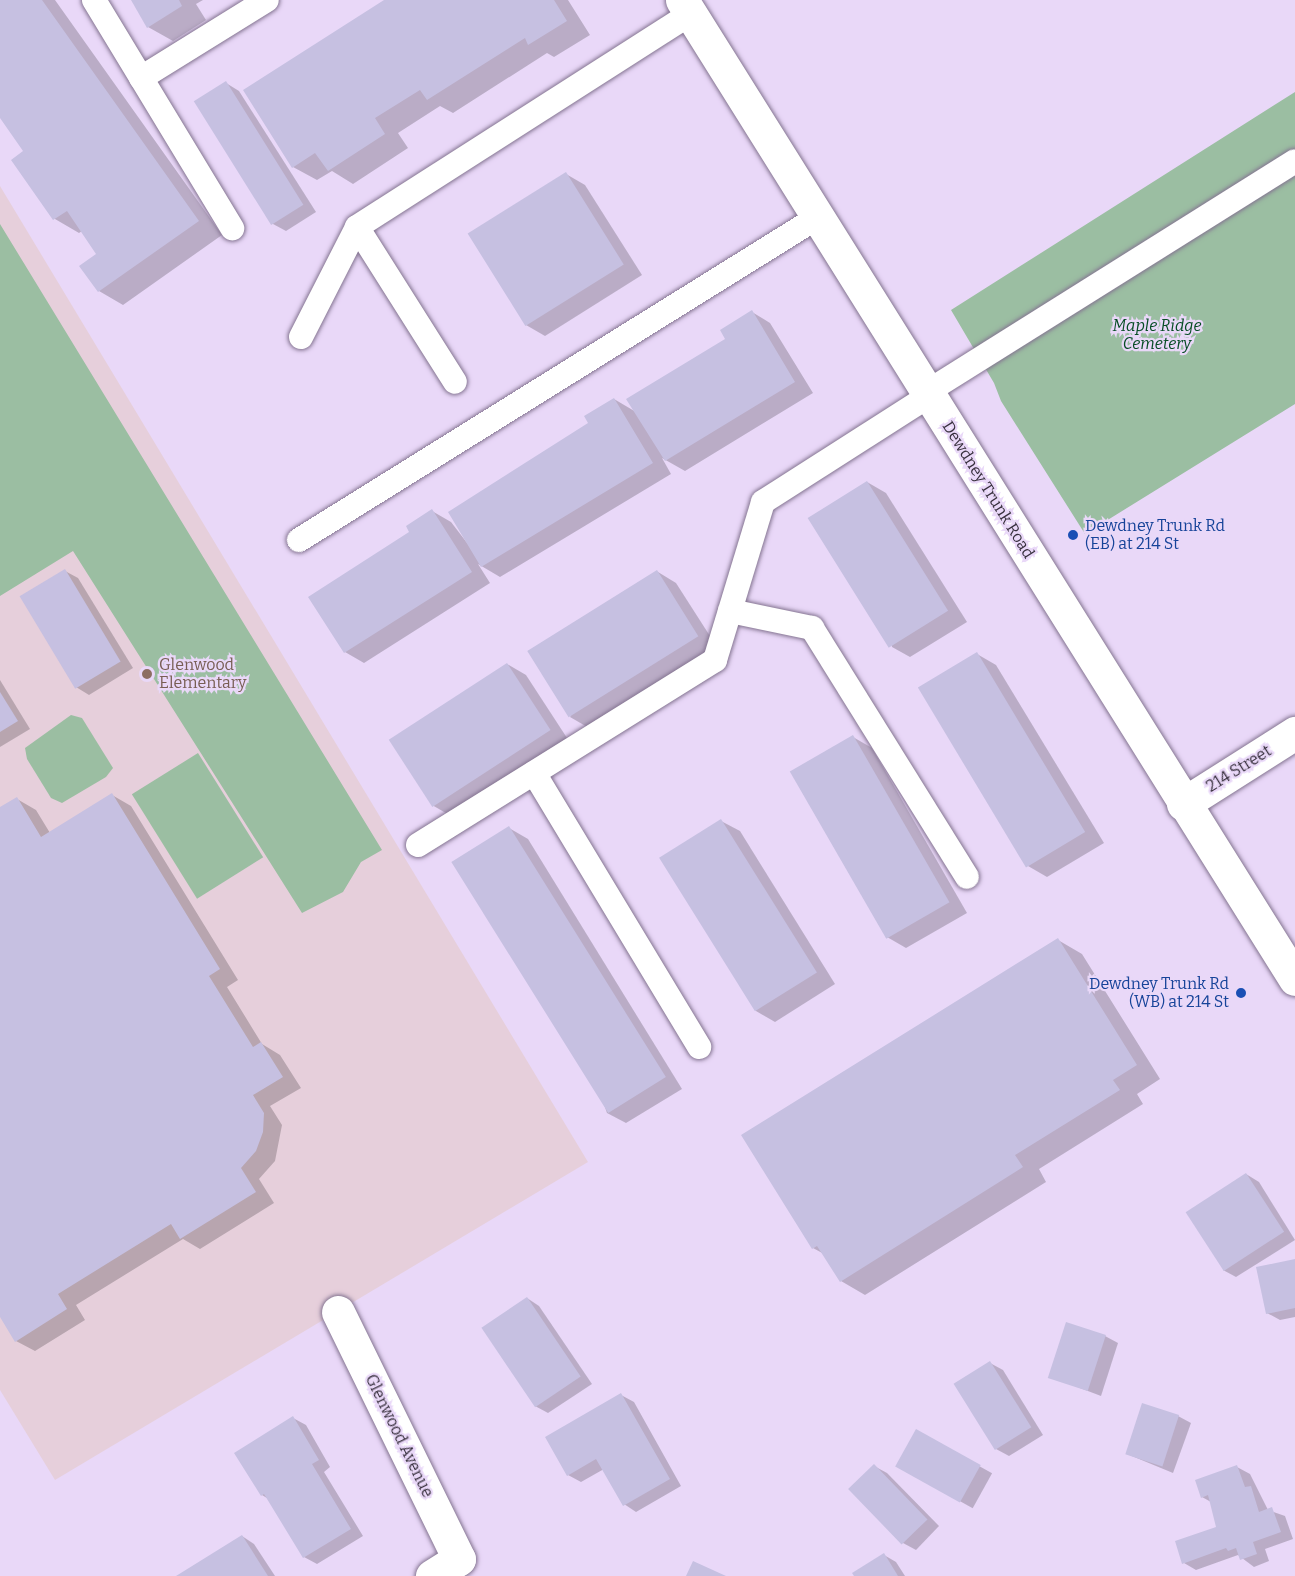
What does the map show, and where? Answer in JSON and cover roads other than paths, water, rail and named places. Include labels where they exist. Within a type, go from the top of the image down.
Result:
[{"type":"main road","name":"Dewdney Trunk Road","points":[[686,7],[1183,804],[1295,979]]},
{"type":"main road","name":"214 Street","points":[[1183,804],[1295,733]]},
{"type":"main road","name":"Glenwood Avenue","points":[[338,1312],[459,1559],[432,1576]]},
{"type":"lane","points":[[94,0],[232,228]]},
{"type":"lane","points":[[141,78],[267,0]]},
{"type":"lane","points":[[301,337],[357,227],[686,7]]},
{"type":"lane","points":[[418,845],[715,660],[763,502],[928,394],[1295,161]]},
{"type":"lane","points":[[299,540],[818,217]]},
{"type":"lane","points":[[357,227],[455,382]]},
{"type":"lane","points":[[730,611],[812,628],[967,877]]},
{"type":"lane","points":[[534,773],[699,1047]]},
{"type":"place","name":"Dewdney Trunk Rd (EB) at 214 St","points":[[1073,535]]},
{"type":"place","name":"Glenwood Elementary","points":[[147,674]]},
{"type":"place","name":"Dewdney Trunk Rd (WB) at 214 St","points":[[1241,993]]},
{"type":"park label","name":"Maple Ridge Cemetery","points":[[1157,335]]}]
